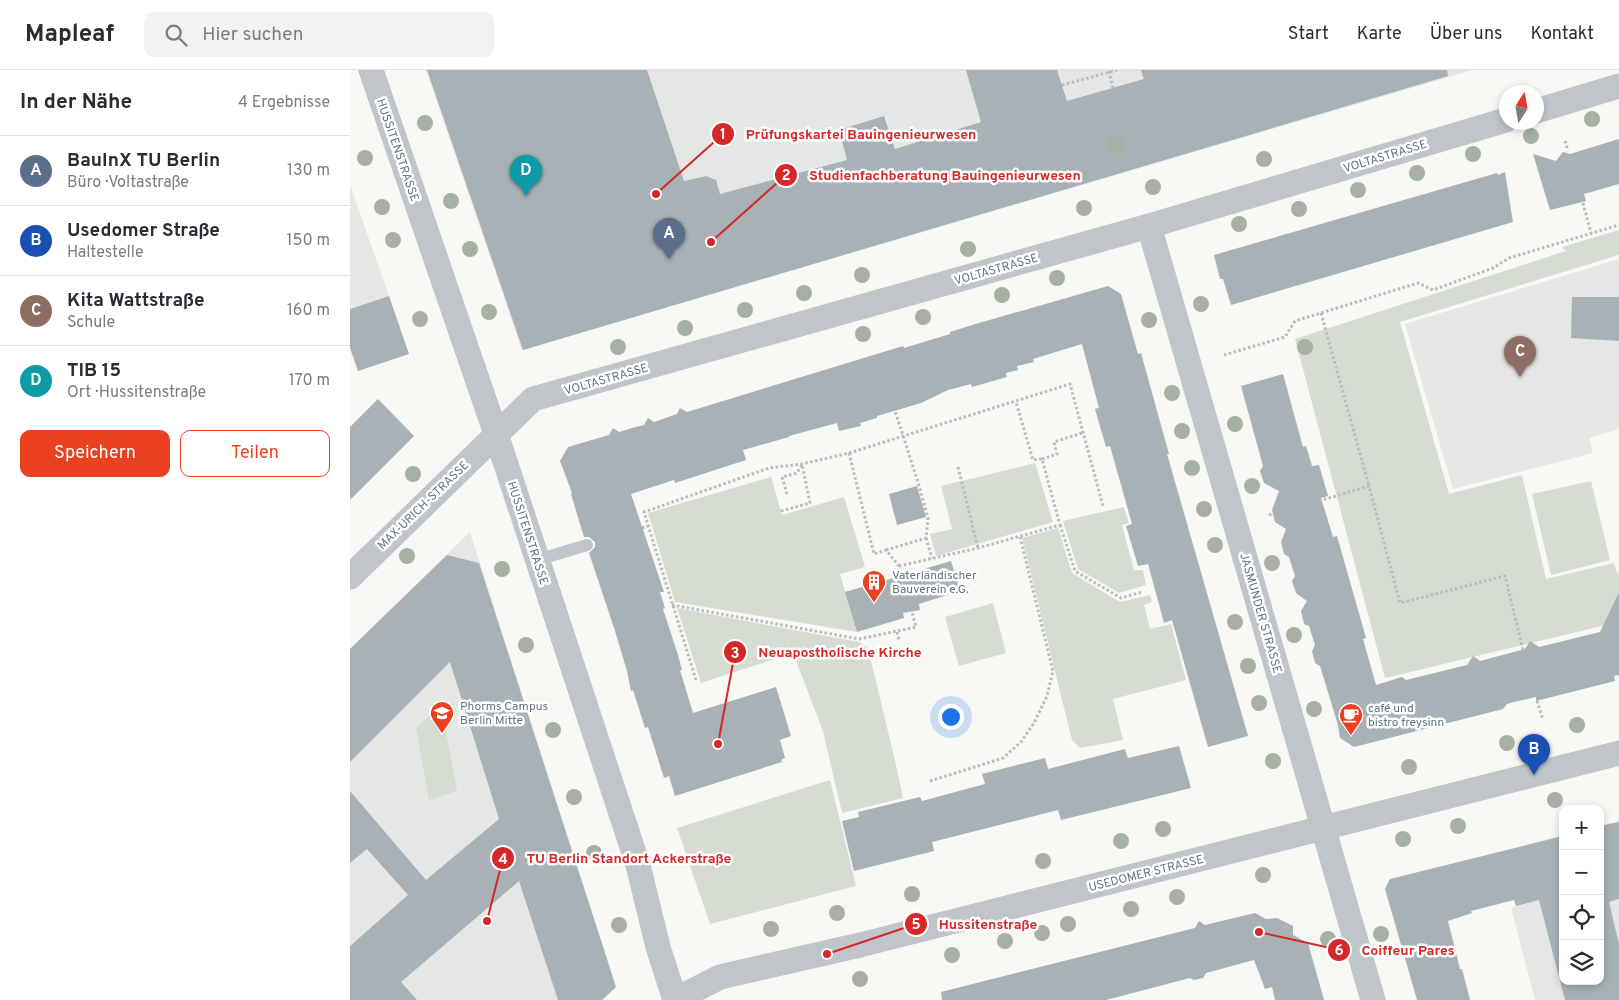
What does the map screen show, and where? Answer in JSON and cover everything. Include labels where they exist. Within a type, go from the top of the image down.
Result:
[{"type":"street","name":"HUSSITENSTRASSE","points":[[371,70],[496,434],[638,866],[658,948],[675,1000]]},
{"type":"street","points":[[1544,109],[1619,86]]},
{"type":"street","name":"VOLTASTRASSE","points":[[496,434],[533,399],[1149,226],[1499,122]]},
{"type":"street","name":"JASMUNDER STRASSE","points":[[1149,226],[1373,1000]]},
{"type":"street","name":"MAX-URICH-STRASSE","points":[[350,577],[496,434]]},
{"type":"street","name":"USEDOMER STRASSE","points":[[675,1000],[720,977],[844,950],[1619,753]]},
{"type":"lane","points":[[537,560],[587,545]]},
{"type":"path","points":[[1062,85],[1117,70]]},
{"type":"path","points":[[1108,71],[1113,88]]},
{"type":"path","points":[[1566,141],[1568,151]]},
{"type":"path","points":[[1583,203],[1591,233]]},
{"type":"path","points":[[1224,355],[1285,338],[1295,321],[1418,283],[1433,290],[1493,268],[1509,258],[1619,225]]},
{"type":"path","points":[[1321,313],[1400,603],[1504,576],[1523,650]]},
{"type":"path","points":[[696,680],[644,512],[769,468],[802,464],[850,453],[1070,384],[1103,506]]},
{"type":"path","points":[[1016,402],[1033,460],[1057,454],[1054,442],[1082,433]]},
{"type":"path","points":[[895,411],[928,518],[926,538],[932,558]]},
{"type":"path","points":[[850,453],[874,554],[926,538]]},
{"type":"path","points":[[1042,459],[1075,571],[1121,598],[1142,592]]},
{"type":"path","points":[[787,494],[782,477],[797,473],[802,464]]},
{"type":"path","points":[[781,511],[810,503],[802,464]]},
{"type":"path","points":[[958,467],[978,548]]},
{"type":"path","points":[[1319,501],[1369,486]]},
{"type":"path","points":[[899,566],[978,548],[1060,525]]},
{"type":"path","points":[[642,528],[648,526]]},
{"type":"path","points":[[930,781],[1003,758],[1021,742],[1034,723],[1046,696],[1053,672],[1020,537]]},
{"type":"path","points":[[886,550],[899,566],[904,587]]},
{"type":"path","points":[[672,605],[859,639],[916,627],[912,612]]},
{"type":"path","points":[[896,632],[899,640]]},
{"type":"path","points":[[1537,700],[1542,720]]},
{"type":"shaded area","points":[[426,70],[1473,70],[522,350]]},
{"type":"shaded area","points":[[350,185],[389,296],[350,309]]},
{"type":"shaded area","points":[[1619,230],[1619,255],[1400,322],[1449,494],[1522,475],[1546,579],[1614,563],[1617,573],[1619,573],[1619,622],[1385,678],[1295,339],[1566,251],[1562,247]]},
{"type":"shaded area","points":[[1619,259],[1619,429],[1589,438],[1593,453],[1453,489],[1405,324]]},
{"type":"shaded area","points":[[1035,463],[1053,522],[936,556],[930,534],[952,529],[941,486]]},
{"type":"shaded area","points":[[771,477],[782,515],[844,497],[865,567],[840,574],[857,632],[675,602],[648,513]]},
{"type":"shaded area","points":[[1591,481],[1610,560],[1551,575],[1532,494]]},
{"type":"shaded area","points":[[1124,507],[1129,523],[1122,525],[1134,570],[1143,570],[1146,585],[1119,593],[1078,569],[1063,521]]},
{"type":"shaded area","points":[[1058,528],[1072,573],[1120,602],[1150,595],[1152,602],[1144,605],[1150,629],[1171,624],[1186,680],[1113,699],[1123,740],[1080,748],[1072,740],[1022,538]]},
{"type":"shaded area","name":"Phorms Campus Berlin Mitte","points":[[470,532],[616,987],[602,1000],[350,1000],[350,946],[356,940],[350,945],[350,649]]},
{"type":"shaded area","points":[[993,603],[1006,653],[959,666],[945,617]]},
{"type":"shaded area","points":[[677,608],[859,642],[868,648],[903,798],[842,813],[823,731],[793,653],[701,683]]},
{"type":"shaded area","points":[[441,705],[457,791],[429,800],[416,728]]},
{"type":"shaded area","points":[[830,780],[856,886],[710,924],[677,828]]},
{"type":"shaded area","points":[[1619,821],[1619,1000],[1535,1000],[1511,908],[1539,900],[1525,845],[1559,836],[1559,985],[1604,985],[1604,825]]},
{"type":"building","points":[[427,70],[647,70],[684,181],[706,176],[716,180],[720,194],[847,160],[839,130],[884,116],[895,149],[981,122],[966,70],[1057,70],[1067,101],[1144,79],[1141,70],[1447,70],[1448,76],[523,350]]},
{"type":"building","points":[[1619,139],[1619,184],[1584,194],[1586,201],[1550,210],[1533,154],[1556,161],[1563,152],[1570,154]]},
{"type":"building","points":[[1505,172],[1513,222],[1231,305],[1223,279],[1220,279],[1214,255]]},
{"type":"building","points":[[1108,286],[1121,294],[1138,354],[1141,353],[1169,454],[1167,454],[1248,736],[1208,747],[1172,620],[1164,623],[1148,564],[1138,566],[1126,526],[1132,524],[1110,446],[1106,447],[1095,409],[1099,408],[1082,344],[1033,359],[1034,362],[1017,366],[1018,370],[1006,373],[1007,377],[972,387],[971,384],[948,390],[921,403],[860,423],[861,426],[839,431],[837,423],[789,436],[743,450],[746,460],[675,483],[674,480],[631,494],[664,592],[660,592],[665,608],[663,609],[678,655],[682,670],[680,670],[693,713],[776,687],[791,736],[780,740],[785,758],[781,760],[782,762],[675,796],[669,776],[664,778],[648,727],[645,728],[633,690],[631,691],[615,631],[589,553],[595,547],[595,542],[589,537],[584,537],[572,493],[560,461],[568,447],[609,435],[613,428],[619,432],[644,425],[648,418],[654,422],[677,414],[680,408],[687,412],[903,346],[904,348],[950,334],[950,332],[979,323]]},
{"type":"building","points":[[389,296],[409,354],[358,371],[350,348],[350,309]]},
{"type":"building","points":[[1572,297],[1619,297],[1619,341],[1571,338]]},
{"type":"building","points":[[1283,374],[1303,447],[1306,446],[1312,466],[1319,465],[1328,496],[1321,498],[1333,537],[1337,536],[1366,638],[1363,639],[1376,685],[1402,677],[1406,680],[1467,665],[1473,656],[1480,661],[1525,649],[1530,641],[1539,647],[1600,632],[1619,592],[1619,675],[1614,676],[1615,681],[1536,701],[1536,697],[1514,702],[1507,704],[1503,709],[1354,747],[1340,738],[1338,725],[1320,666],[1315,663],[1312,651],[1315,645],[1309,626],[1304,624],[1301,611],[1307,601],[1296,593],[1292,581],[1295,576],[1289,557],[1284,554],[1281,542],[1286,529],[1275,522],[1272,510],[1279,491],[1264,483],[1260,471],[1263,466],[1241,386]]},
{"type":"building","points":[[378,399],[414,436],[350,500],[350,427]]},
{"type":"building","points":[[917,486],[926,517],[897,525],[889,494]]},
{"type":"building","points":[[447,555],[479,563],[616,987],[602,1000],[558,1000],[519,881],[401,982],[417,1000],[350,1000],[350,946],[408,895],[367,849],[350,863],[350,791],[426,880],[499,819],[450,662],[350,762],[350,649]]},
{"type":"building","points":[[951,561],[960,591],[919,604],[920,610],[903,613],[904,618],[857,632],[845,592]]},
{"type":"building","points":[[1179,746],[1191,788],[1061,820],[1058,810],[932,842],[934,851],[854,871],[842,821],[859,817],[858,812],[920,797],[922,801],[985,784],[982,774],[1045,758],[1048,769],[1125,749],[1128,758]]},
{"type":"building","points":[[1619,822],[1619,899],[1609,902],[1619,944],[1619,1000],[1565,1000],[1561,985],[1604,985],[1604,825]]},
{"type":"building","points":[[1559,837],[1559,977],[1539,900],[1516,906],[1514,900],[1471,911],[1472,913],[1448,921],[1470,1000],[1417,1000],[1385,889],[1390,879]]},
{"type":"building","points":[[1255,913],[1266,919],[1277,918],[1293,926],[1293,935],[1308,943],[1324,1000],[1275,1000],[1272,987],[1265,989],[1254,960],[1206,973],[1203,978],[1194,980],[1190,978],[1106,1000],[942,1000],[941,992],[1195,928],[1199,921],[1205,925]]},
{"type":"place","name":"Prüfungskartei Bauingenieurwesen","points":[[656,194]]},
{"type":"place","name":"TIB 15","points":[[526,196]]},
{"type":"place","name":"Studienfachberatung Bauingenieurwesen","points":[[711,242]]},
{"type":"place","name":"BauInX TU Berlin","points":[[669,259]]},
{"type":"place","name":"Kita Wattstraße","points":[[1520,377]]},
{"type":"place","name":"Vaterländischer Bauverein e.G.","points":[[874,603]]},
{"type":"place","name":"Phorms Campus Berlin Mitte","points":[[442,734]]},
{"type":"place","name":"café und bistro freysinn","points":[[1351,736]]},
{"type":"place","name":"Neuapostholische Kirche","points":[[718,744]]},
{"type":"place","name":"Usedomer Straße","points":[[1534,775]]},
{"type":"place","name":"TU Berlin Standort Ackerstraße","points":[[487,921]]},
{"type":"place","name":"Coiffeur Pares","points":[[1259,932]]},
{"type":"place","name":"Hussitenstraße","points":[[827,954]]}]
